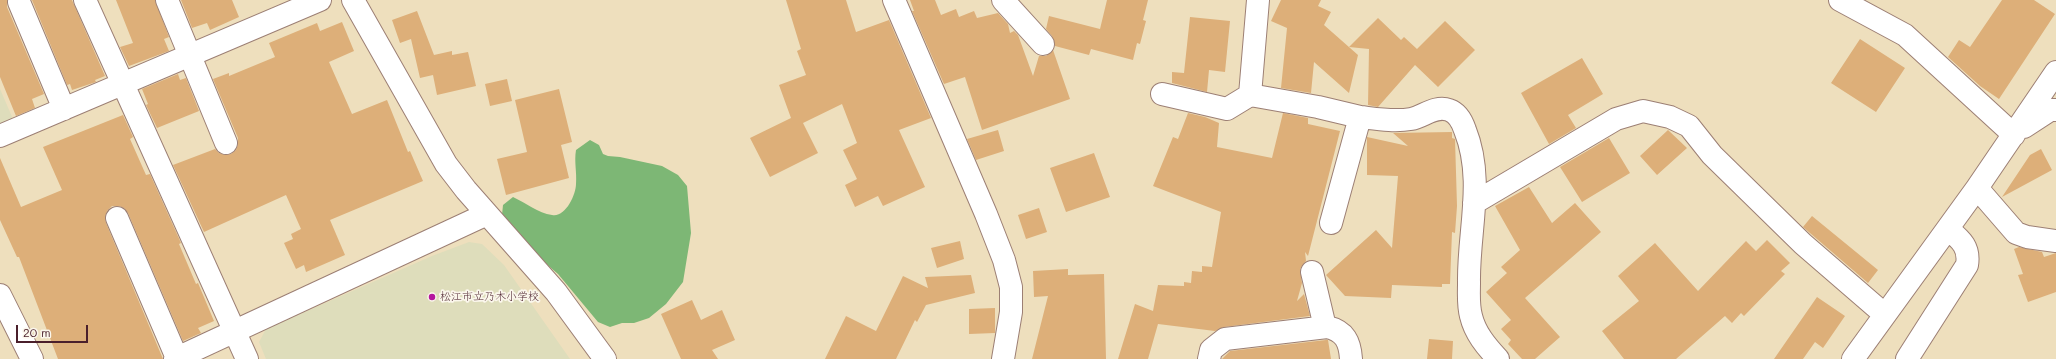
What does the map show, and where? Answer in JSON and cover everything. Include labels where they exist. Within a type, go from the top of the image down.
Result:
[{"type":"street","points":[[85,0],[247,359]]},
{"type":"street","points":[[167,0],[226,143]]},
{"type":"street","points":[[0,136],[320,0]]},
{"type":"street","points":[[354,0],[446,164],[487,214],[556,292],[605,359]]},
{"type":"street","points":[[894,0],[986,214],[1004,260],[1011,287],[1012,312],[1003,359]]},
{"type":"street","points":[[1003,0],[1044,44]]},
{"type":"street","points":[[1250,95],[1258,0]]},
{"type":"street","points":[[1840,0],[1905,35],[2014,135]]},
{"type":"street","points":[[19,2],[64,109]]},
{"type":"street","points":[[1853,359],[1884,314],[1977,188],[2056,72]]},
{"type":"street","points":[[1162,94],[1226,108],[1250,95],[1318,107],[1360,117],[1384,120],[1412,119],[1439,109],[1454,112],[1461,120],[1470,143],[1476,176],[1468,270],[1470,315],[1478,334],[1498,359]]},
{"type":"street","points":[[2014,135],[2035,118],[2050,110],[2056,110]]},
{"type":"street","points":[[1474,203],[1616,119],[1643,111],[1670,117],[1689,126],[1712,155],[1802,244],[1884,314]]},
{"type":"street","points":[[1331,223],[1360,117]]},
{"type":"street","points":[[1977,188],[2016,233],[2027,237],[2056,241]]},
{"type":"street","points":[[117,218],[176,358],[487,214]]},
{"type":"street","points":[[1908,359],[1967,265],[1968,255],[1964,243],[1948,228]]},
{"type":"street","points":[[1312,272],[1325,327]]},
{"type":"street","points":[[0,295],[32,359]]},
{"type":"street","points":[[1209,359],[1211,350],[1225,339],[1325,327],[1340,332],[1347,338],[1352,359]]},
{"type":"shaded area","points":[[0,89],[13,119],[0,124]]},
{"type":"shaded area","name":"松江市立乃木小学校","points":[[469,242],[482,244],[504,265],[570,359],[266,359],[259,342],[266,329],[432,256]]},
{"type":"green space","points":[[590,140],[599,145],[603,154],[608,156],[620,157],[662,166],[678,175],[687,186],[691,233],[683,282],[666,304],[649,318],[634,323],[622,323],[610,327],[598,322],[558,274],[524,245],[502,215],[503,205],[513,197],[547,214],[557,215],[561,213],[569,205],[576,189],[576,150]]},
{"type":"building","points":[[0,0],[7,0],[7,7],[44,94],[32,99],[35,108],[16,116],[0,77]]},
{"type":"building","points":[[32,0],[72,0],[105,76],[95,80],[96,82],[72,90],[70,84],[67,85]]},
{"type":"building","points":[[116,0],[155,0],[169,37],[164,39],[169,51],[129,66],[120,47],[133,43]]},
{"type":"building","points":[[181,0],[232,0],[239,17],[210,30],[207,23],[192,28]]},
{"type":"building","points":[[786,0],[846,0],[856,32],[889,20],[931,118],[899,130],[925,187],[883,206],[878,196],[855,207],[845,185],[857,179],[843,150],[857,143],[842,104],[803,123],[818,153],[770,177],[750,138],[791,118],[779,85],[806,75],[797,51],[801,49]]},
{"type":"building","points":[[910,0],[935,0],[941,15],[956,9],[959,17],[974,11],[977,18],[998,13],[1008,24],[1010,33],[1014,31],[1018,35],[1033,76],[1039,56],[1046,56],[1053,50],[1070,99],[982,130],[965,77],[944,84],[912,11],[914,11]]},
{"type":"building","points":[[1107,0],[1148,0],[1143,20],[1146,21],[1140,44],[1137,43],[1133,60],[1091,49],[1089,55],[1055,46],[1052,36],[1046,29],[1049,16],[1100,29]]},
{"type":"building","points":[[1281,0],[1321,0],[1318,6],[1331,12],[1324,25],[1358,55],[1349,93],[1314,62],[1311,93],[1281,88],[1287,28],[1271,21]]},
{"type":"building","points":[[2002,0],[2034,0],[2055,14],[1999,99],[1980,86],[1948,57],[1959,40],[1970,47]]},
{"type":"building","points":[[417,11],[434,55],[452,51],[452,55],[468,52],[476,86],[437,95],[433,75],[420,78],[411,39],[400,43],[392,20]]},
{"type":"building","points":[[1190,17],[1230,21],[1225,72],[1209,70],[1207,92],[1172,83],[1172,72],[1184,73]]},
{"type":"building","points":[[1378,18],[1401,40],[1404,37],[1417,49],[1445,21],[1475,50],[1438,87],[1415,65],[1378,107],[1368,105],[1369,49],[1349,47]]},
{"type":"building","points":[[342,22],[354,51],[329,62],[352,114],[387,100],[408,152],[410,151],[423,181],[330,220],[345,255],[306,272],[304,265],[296,269],[284,243],[293,239],[291,234],[301,229],[286,195],[204,232],[173,165],[215,149],[219,153],[225,155],[231,154],[236,150],[238,138],[213,79],[229,73],[229,76],[275,57],[269,43],[317,23],[320,31]]},
{"type":"building","points":[[1860,39],[1905,68],[1876,112],[1831,83]]},
{"type":"building","points":[[1582,58],[1603,94],[1568,115],[1576,128],[1549,144],[1521,93]]},
{"type":"building","points":[[178,74],[180,80],[186,78],[199,111],[157,128],[146,105],[148,104],[142,89]]},
{"type":"building","points":[[507,79],[512,101],[490,106],[485,84]]},
{"type":"building","points":[[559,89],[572,142],[561,145],[569,178],[506,195],[497,159],[527,152],[515,100]]},
{"type":"building","points":[[1188,113],[1205,117],[1219,123],[1217,147],[1272,158],[1283,113],[1308,118],[1308,124],[1340,131],[1308,256],[1305,252],[1306,261],[1300,269],[1302,283],[1297,301],[1304,294],[1310,316],[1224,327],[1215,331],[1158,324],[1148,359],[1118,359],[1135,304],[1153,311],[1158,285],[1184,286],[1184,282],[1191,283],[1192,271],[1202,272],[1202,266],[1212,267],[1221,212],[1153,186],[1173,137],[1178,139]]},
{"type":"building","points":[[123,115],[133,137],[130,139],[146,175],[150,174],[181,243],[179,244],[196,284],[198,283],[214,321],[198,328],[201,333],[183,341],[128,213],[124,208],[112,206],[107,211],[105,217],[106,223],[163,359],[58,359],[19,257],[17,257],[0,220],[0,158],[21,207],[62,190],[43,147]]},
{"type":"building","points":[[998,130],[1004,151],[976,160],[967,139]]},
{"type":"building","points":[[1668,130],[1687,148],[1657,175],[1640,156]]},
{"type":"building","points":[[1452,132],[1452,138],[1455,139],[1457,206],[1455,233],[1452,232],[1450,284],[1442,284],[1442,287],[1392,285],[1391,298],[1345,296],[1326,275],[1376,230],[1392,248],[1398,176],[1367,175],[1367,137],[1408,146],[1393,133]]},
{"type":"building","points":[[1609,138],[1630,173],[1582,202],[1560,167]]},
{"type":"building","points":[[2041,149],[2052,170],[2002,197],[2030,155]]},
{"type":"building","points":[[1094,153],[1110,197],[1066,212],[1050,168]]},
{"type":"building","points":[[1529,187],[1552,223],[1575,203],[1601,232],[1525,298],[1560,337],[1535,359],[1522,359],[1508,344],[1511,340],[1501,329],[1511,320],[1486,292],[1507,273],[1501,267],[1520,250],[1495,206]]},
{"type":"building","points":[[1039,208],[1047,232],[1026,239],[1018,215]]},
{"type":"building","points":[[1812,216],[1878,270],[1868,283],[1803,227]]},
{"type":"building","points":[[1767,240],[1790,263],[1781,271],[1785,274],[1744,316],[1741,313],[1732,323],[1725,316],[1676,359],[1624,359],[1602,331],[1639,301],[1618,276],[1655,243],[1698,291],[1746,241],[1756,251]]},
{"type":"building","points":[[960,241],[964,259],[937,268],[931,248]]},
{"type":"building","points":[[2019,247],[2042,252],[2044,257],[2056,253],[2056,292],[2028,302],[2018,275],[2023,274],[2014,249]]},
{"type":"building","points":[[1068,269],[1068,275],[1104,274],[1106,359],[1032,359],[1048,296],[1034,297],[1033,271]]},
{"type":"building","points":[[971,275],[975,293],[926,305],[917,322],[915,320],[896,359],[825,359],[846,316],[876,331],[903,276],[928,288],[925,277]]},
{"type":"building","points":[[1817,297],[1845,316],[1823,348],[1815,342],[1803,359],[1774,359]]},
{"type":"building","points":[[692,300],[701,320],[722,310],[735,340],[712,350],[718,359],[681,359],[661,314]]},
{"type":"building","points":[[995,308],[995,333],[969,334],[969,309]]},
{"type":"building","points":[[1429,339],[1453,341],[1452,359],[1427,359]]},
{"type":"building","points":[[1328,340],[1331,359],[1222,359],[1230,351]]},
{"type":"place","name":"松江市立乃木小学校","points":[[432,297]]}]
